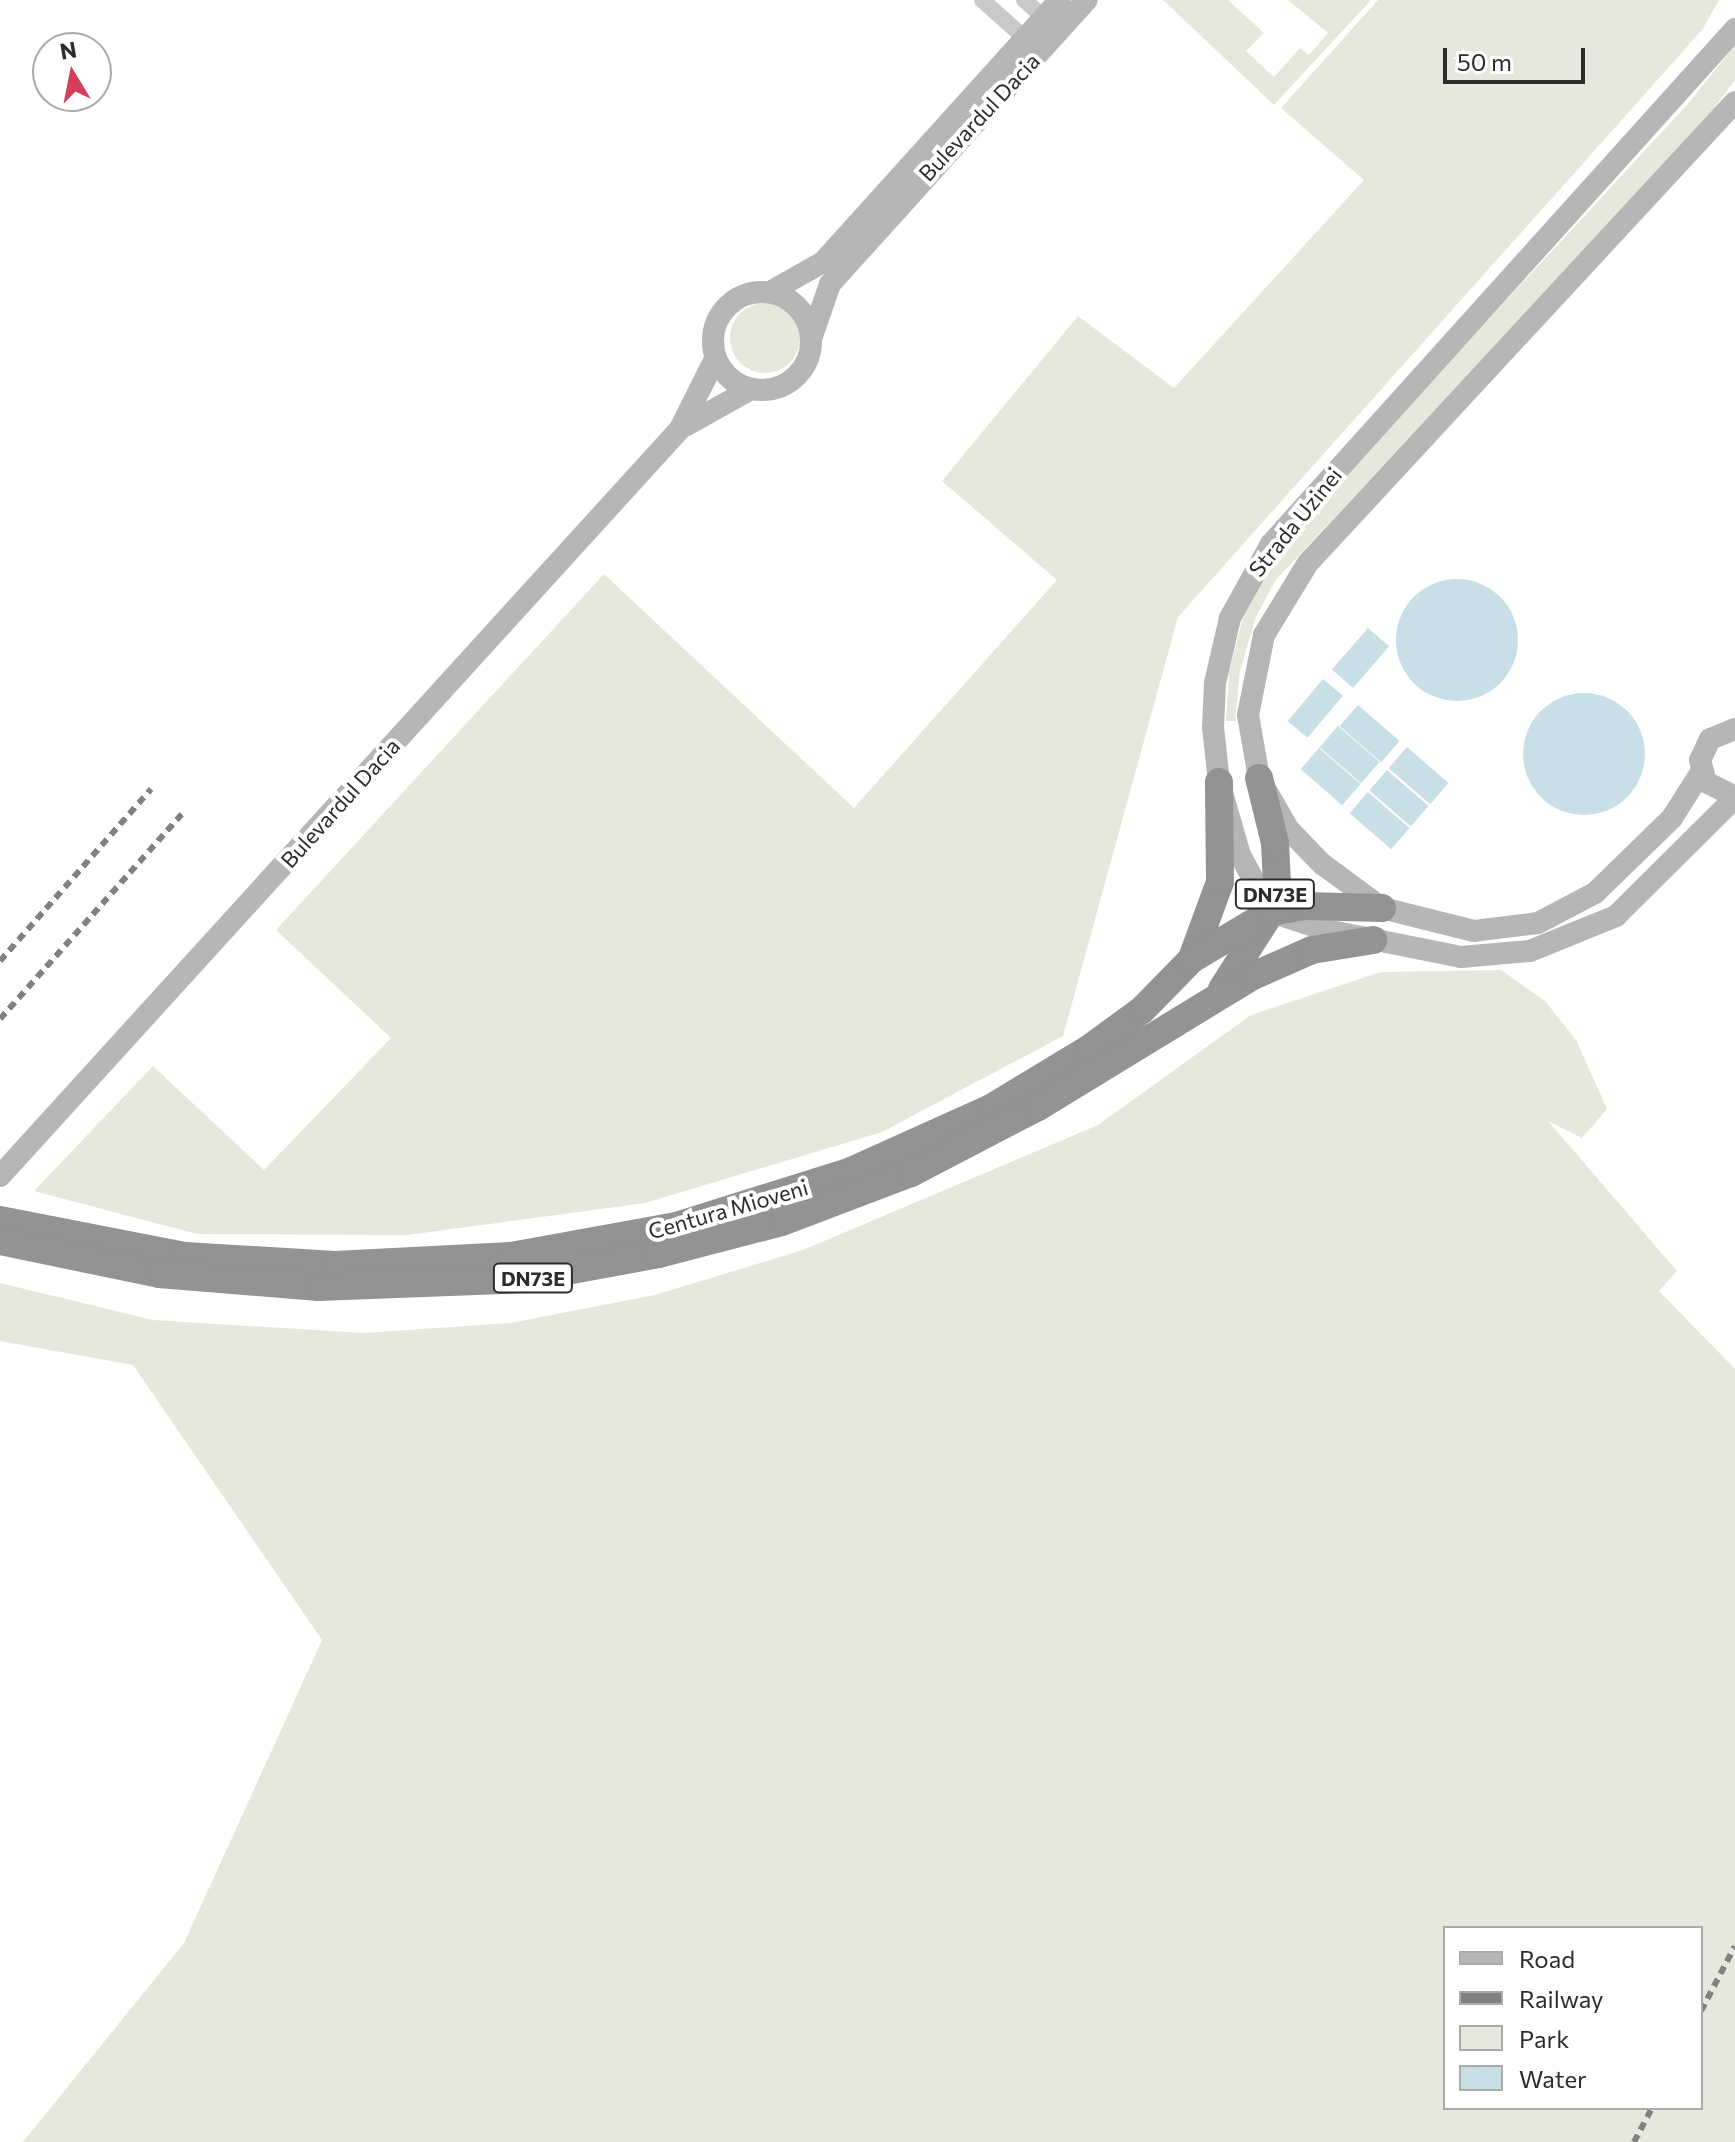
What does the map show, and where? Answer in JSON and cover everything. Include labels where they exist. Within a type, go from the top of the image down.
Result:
[{"type":"highway","name":"DN73E","points":[[1217,996],[1271,912],[1275,843],[1259,778]]},
{"type":"highway","name":"DN73E","points":[[1192,959],[1220,882],[1219,782]]},
{"type":"highway","name":"Centura Mioveni","points":[[0,1220],[129,1247],[256,1262],[426,1263],[564,1249],[771,1199],[1033,1097],[1142,1010],[1192,959],[1271,912],[1305,906],[1382,908]]},
{"type":"highway","name":"Centura Mioveni","points":[[0,1241],[93,1262],[244,1284],[387,1288],[523,1279],[725,1239],[845,1202],[1284,960],[1373,940]]},
{"type":"street","points":[[982,0],[1026,39]]},
{"type":"street","points":[[1024,0],[1045,18]]},
{"type":"street","points":[[770,292],[799,308],[811,339],[806,362],[797,376],[776,388],[751,389],[736,383],[716,357],[713,342],[722,312],[749,293],[770,292],[823,262],[1060,0]]},
{"type":"street","name":"Bulevardul Dacia","points":[[811,339],[830,284],[872,234],[1087,0]]},
{"type":"street","name":"Strada Uzinei","points":[[1271,912],[1247,876],[1219,782],[1213,727],[1215,683],[1230,618],[1255,568],[1349,455],[1735,29]]},
{"type":"street","name":"Strada Uzinei","points":[[1735,102],[1706,139],[1337,530],[1289,588],[1264,635],[1249,690],[1249,738],[1259,778],[1289,830],[1308,850],[1382,908],[1474,931],[1514,929],[1557,916],[1625,869],[1672,818],[1701,772],[1710,739],[1735,729]]},
{"type":"street","points":[[680,429],[716,357]]},
{"type":"street","points":[[680,429],[751,389]]},
{"type":"street","name":"Bulevardul Dacia","points":[[0,1176],[680,429]]},
{"type":"street","points":[[1271,912],[1373,940],[1461,957],[1492,957],[1550,945],[1632,905],[1735,798],[1714,790],[1701,772]]},
{"type":"green space","points":[[1163,0],[1228,0],[1264,33],[1246,51],[1274,77],[1300,48],[1309,55],[1328,33],[1288,0],[1371,0],[1274,105]]},
{"type":"green space","points":[[1378,0],[1719,0],[1702,30],[1178,617],[1063,1036],[882,1132],[645,1203],[407,1235],[197,1234],[34,1191],[153,1066],[264,1170],[391,1038],[276,930],[604,574],[854,808],[1057,580],[942,481],[1078,316],[1174,388],[1364,180],[1281,108]]},
{"type":"green space","points":[[1735,45],[1735,80],[1706,119],[1275,581],[1256,617],[1240,671],[1235,721],[1226,721],[1229,672],[1242,621],[1264,577],[1353,466],[1687,105]]},
{"type":"green space","points":[[772,303],[794,318],[800,338],[798,352],[790,363],[779,371],[758,373],[740,363],[732,352],[730,331],[740,313],[751,305]]},
{"type":"green space","points":[[1501,970],[1545,1001],[1576,1040],[1607,1109],[1582,1138],[1548,1121],[1677,1271],[1659,1291],[1735,1369],[1735,2142],[23,2142],[184,1943],[322,1640],[133,1365],[0,1341],[0,1283],[153,1320],[363,1333],[510,1323],[655,1295],[803,1250],[1098,1125],[1251,1015],[1381,972]]},
{"type":"water","points":[[1457,579],[1480,584],[1500,597],[1513,617],[1518,640],[1513,663],[1500,683],[1480,696],[1457,701],[1434,696],[1414,683],[1401,663],[1396,640],[1401,617],[1414,597],[1434,584]]},
{"type":"water","points":[[1368,628],[1389,646],[1353,688],[1332,670]]},
{"type":"water","points":[[1323,679],[1343,696],[1308,738],[1288,721]]},
{"type":"water","points":[[1584,693],[1607,698],[1627,711],[1640,731],[1645,754],[1640,777],[1627,797],[1607,810],[1584,815],[1561,810],[1541,797],[1528,777],[1523,754],[1528,731],[1541,711],[1561,698]]},
{"type":"water","points":[[1358,705],[1400,741],[1381,762],[1340,726]]},
{"type":"water","points":[[1338,726],[1380,762],[1361,783],[1320,747]]},
{"type":"water","points":[[1407,747],[1449,783],[1430,804],[1389,768]]},
{"type":"water","points":[[1319,748],[1361,784],[1342,805],[1301,769]]},
{"type":"water","points":[[1387,770],[1429,806],[1411,826],[1369,790]]},
{"type":"water","points":[[1368,792],[1410,828],[1391,849],[1350,813]]},
{"type":"railway","points":[[0,961],[151,789]]},
{"type":"railway","points":[[0,1019],[182,814]]},
{"type":"railway","points":[[1703,2007],[1735,1946]]},
{"type":"railway","points":[[1634,2142],[1651,2110]]}]
